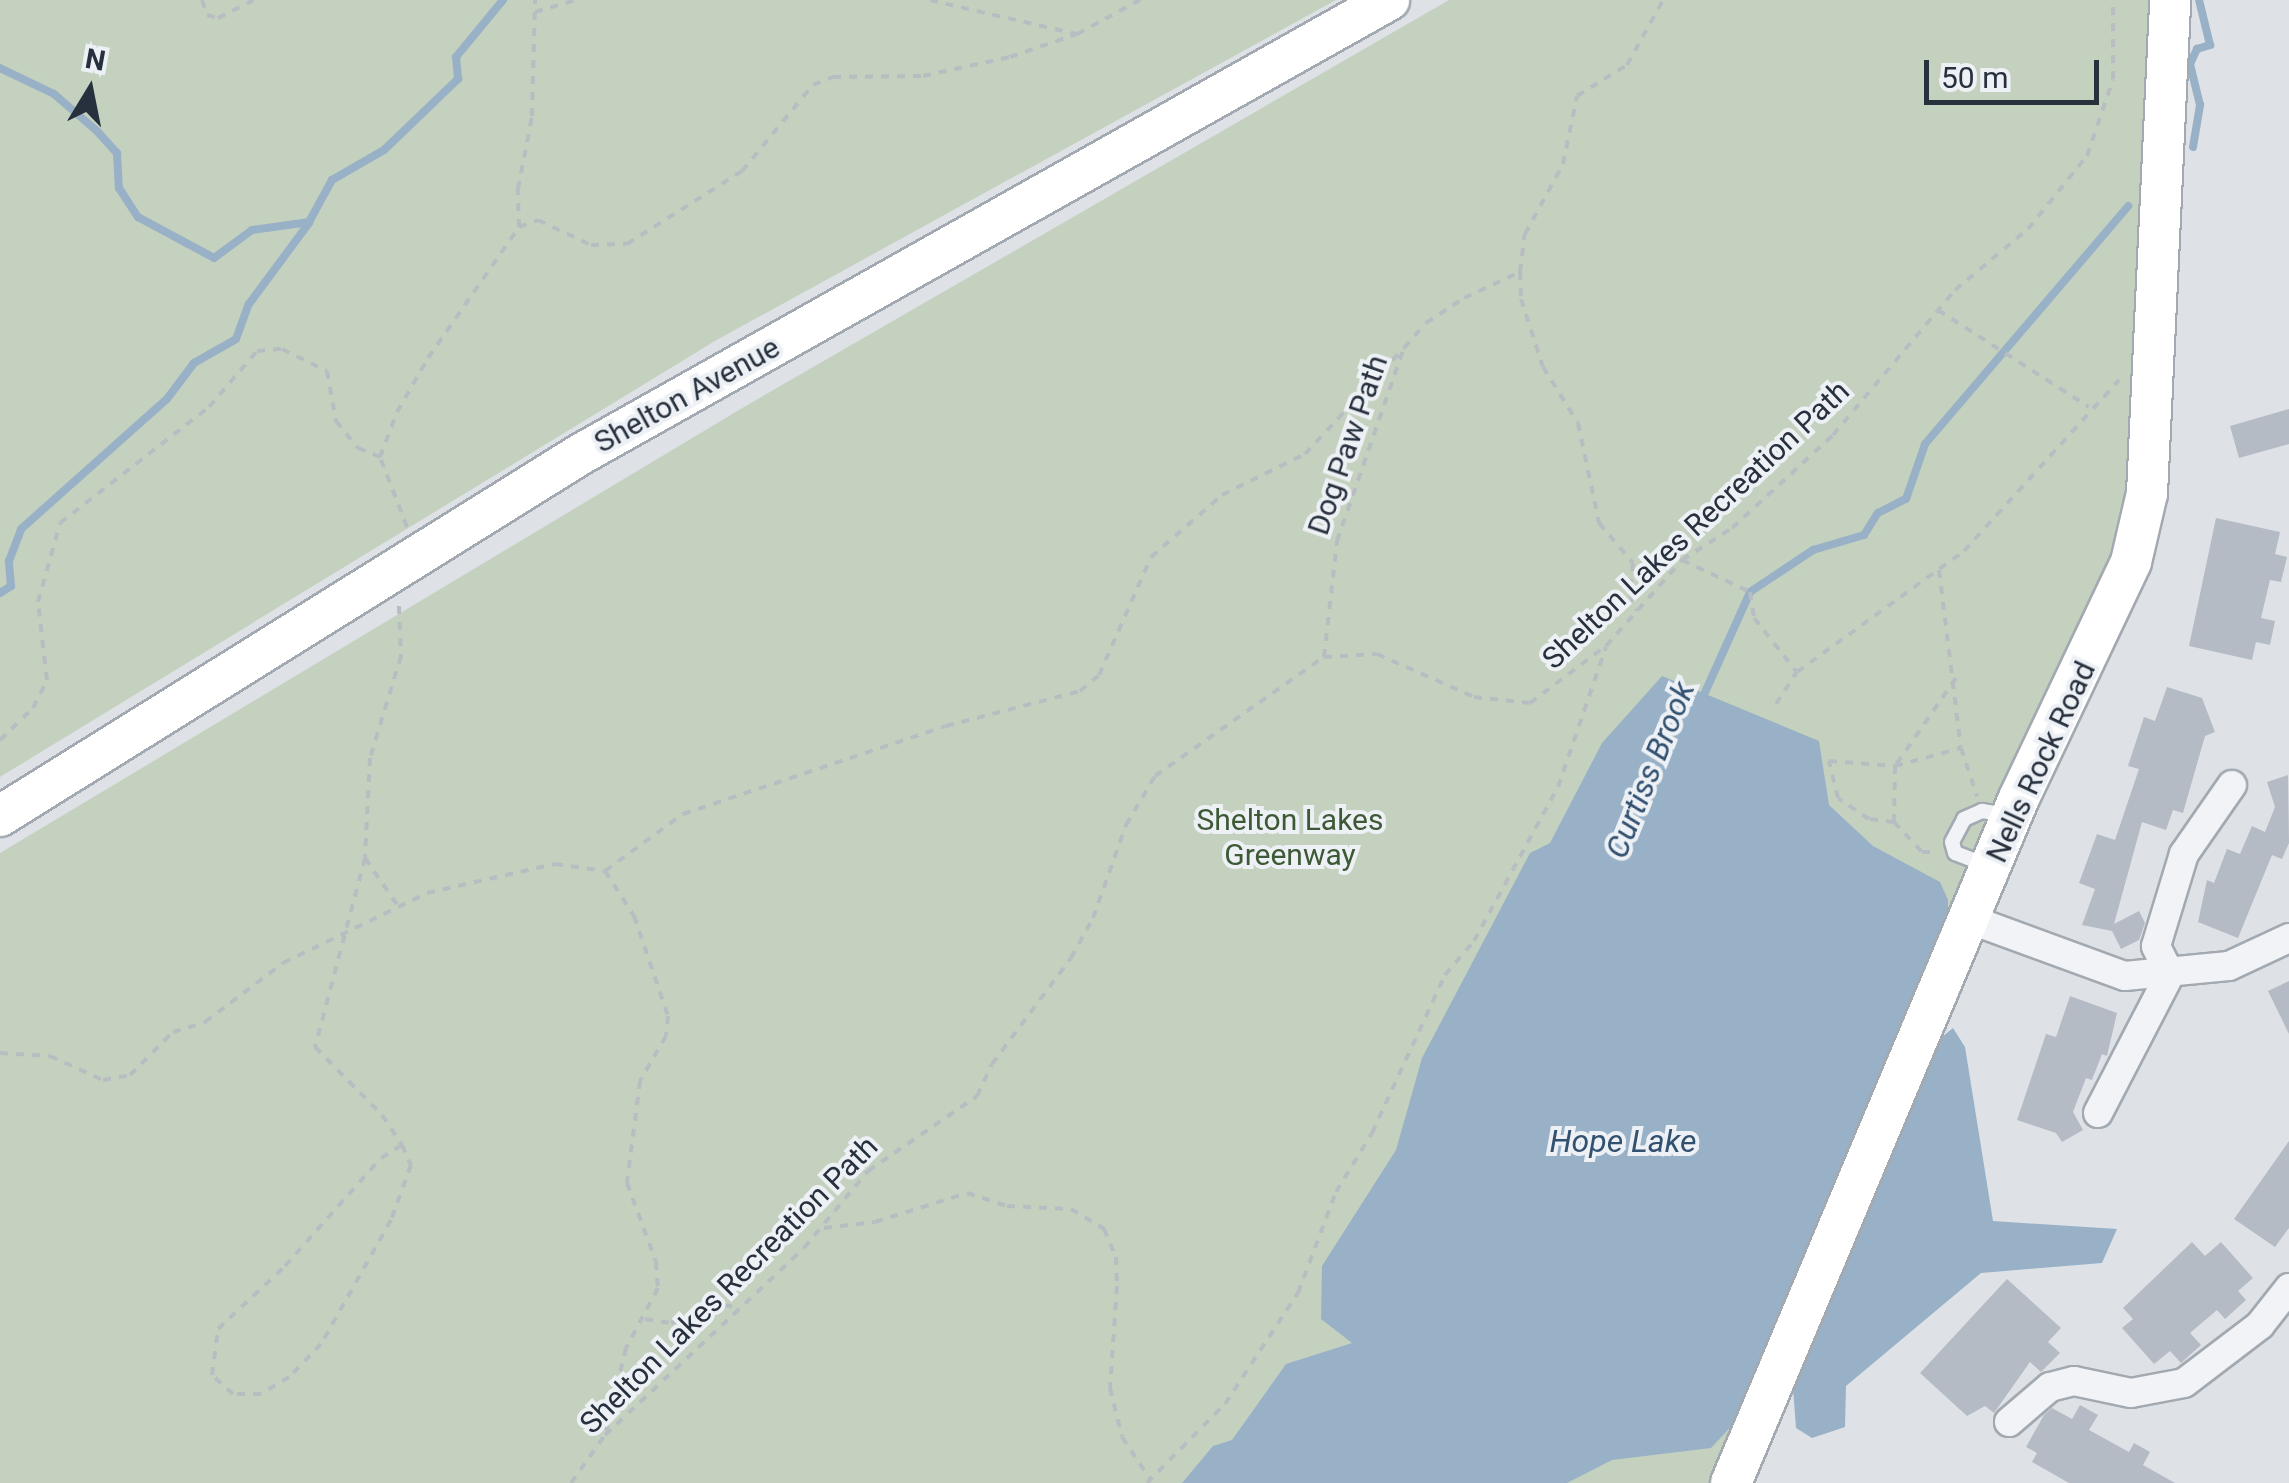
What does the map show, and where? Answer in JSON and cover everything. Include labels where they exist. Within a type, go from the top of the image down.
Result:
[{"type":"main road","name":"Shelton Avenue","points":[[0,816],[581,454],[1389,0]]},
{"type":"main road","name":"Nells Rock Road","points":[[1731,1483],[1969,920],[1973,860],[2130,562],[2147,493],[2157,348],[2170,0]]},
{"type":"street","points":[[2170,974],[2156,946],[2184,854],[2232,785]]},
{"type":"street","points":[[1969,920],[2125,976],[2229,966],[2289,938]]},
{"type":"street","points":[[2098,1113],[2170,974]]},
{"type":"street","points":[[2009,1422],[2050,1387],[2074,1380],[2131,1393],[2184,1383],[2260,1325],[2289,1288]]},
{"type":"path","points":[[202,0],[206,15],[218,18],[254,0]]},
{"type":"path","points":[[402,1145],[380,1158],[285,1266],[218,1329],[212,1375],[233,1394],[261,1394],[290,1377],[321,1344],[391,1220],[411,1166],[402,1145],[382,1115],[315,1047],[341,933],[365,858],[370,758],[402,656],[407,520],[380,457],[396,412],[428,358],[520,227],[534,0]]},
{"type":"path","points":[[535,12],[576,0]]},
{"type":"path","points":[[930,0],[1077,34]]},
{"type":"path","points":[[520,227],[538,220],[592,245],[628,244],[742,171],[813,85],[833,77],[923,76],[1077,34],[1140,0]]},
{"type":"path","points":[[1637,611],[1630,594],[1634,564],[1599,523],[1578,422],[1543,366],[1521,300],[1520,272],[1526,234],[1563,164],[1577,96],[1626,65],[1663,0]]},
{"type":"path","name":"Shelton Lakes Recreation Path","points":[[571,1483],[606,1435],[824,1228],[891,1151],[962,1112],[977,1096],[1093,918],[1126,824],[1155,776],[1324,657],[1378,654],[1474,697],[1530,704],[1606,646],[1682,560],[1732,528],[1832,435],[1938,310],[2028,229],[2087,156],[2113,80],[2114,0]]},
{"type":"path","name":"Dog Paw Path","points":[[1324,657],[1337,540],[1404,348],[1426,323],[1464,298],[1520,272]]},
{"type":"path","points":[[1938,310],[2089,407]]},
{"type":"path","points":[[0,1053],[50,1056],[89,1077],[103,1080],[142,1068],[173,1032],[205,1022],[283,963],[398,906],[490,875],[555,864],[605,871],[683,814],[946,726],[1080,691],[1099,675],[1152,557],[1222,495],[1304,454],[1404,348]]},
{"type":"path","points":[[1776,704],[1797,672],[1964,551],[2089,407],[2157,348]]},
{"type":"path","points":[[0,740],[33,708],[47,680],[40,590],[60,523],[209,406],[256,351],[282,349],[327,371],[336,421],[358,448],[380,457]]},
{"type":"path","points":[[1682,560],[1750,592],[1754,618],[1797,672]]},
{"type":"path","points":[[1938,570],[1956,678],[1961,748],[1997,813]]},
{"type":"path","points":[[824,1228],[876,1222],[967,1193],[1007,1206],[1071,1209],[1104,1230],[1116,1257],[1110,1388],[1122,1437],[1148,1481],[1225,1404],[1298,1293],[1336,1192],[1372,1133],[1444,975],[1474,940],[1558,787],[1606,646]]},
{"type":"path","points":[[1894,822],[1895,766],[1956,678]]},
{"type":"path","points":[[1961,748],[1895,766],[1829,761],[1838,798],[1870,819],[1894,822],[1922,852],[1973,860]]},
{"type":"path","points":[[365,858],[398,906]]},
{"type":"path","points":[[605,871],[634,916],[668,1016],[666,1036],[640,1081],[628,1183],[656,1262],[658,1288],[645,1319],[626,1348],[606,1435]]},
{"type":"path","points":[[645,1319],[671,1323],[724,1305],[740,1308]]},
{"type":"green space","points":[[0,0],[1336,0],[715,341],[0,777]]},
{"type":"green space","name":"Shelton Lakes Greenway","points":[[1449,0],[2154,0],[2132,496],[2119,557],[1716,1483],[0,1483],[0,853],[744,407]]},
{"type":"water","name":"Hope Lake","points":[[1662,676],[1819,741],[1829,805],[1873,846],[1940,882],[1948,900],[1948,925],[1739,1418],[1711,1448],[1612,1460],[1567,1483],[1182,1483],[1213,1446],[1232,1440],[1286,1364],[1352,1343],[1321,1319],[1322,1266],[1396,1150],[1422,1058],[1530,853],[1550,843],[1602,743]]},
{"type":"water","points":[[1953,1028],[1965,1047],[1993,1221],[2117,1229],[2102,1263],[1981,1273],[1846,1386],[1845,1427],[1812,1438],[1796,1428],[1793,1388],[1936,1042]]},
{"type":"building","points":[[2289,409],[2289,444],[2239,458],[2230,426]]},
{"type":"building","points":[[2216,518],[2280,532],[2275,554],[2287,557],[2281,582],[2270,580],[2261,618],[2275,621],[2270,645],[2256,642],[2252,660],[2189,646]]},
{"type":"building","points":[[2167,687],[2202,698],[2215,732],[2205,736],[2183,813],[2173,810],[2166,830],[2142,822],[2114,924],[2139,911],[2145,923],[2139,940],[2121,949],[2112,931],[2082,925],[2095,889],[2079,883],[2097,834],[2115,840],[2139,769],[2128,766],[2144,717],[2155,721]]},
{"type":"building","points":[[2288,775],[2289,843],[2282,859],[2272,855],[2238,938],[2198,922],[2207,880],[2214,883],[2227,849],[2240,854],[2252,826],[2265,832],[2275,807],[2267,782]]},
{"type":"building","points":[[2289,981],[2289,1034],[2268,991]]},
{"type":"building","points":[[2070,996],[2117,1013],[2107,1056],[2102,1054],[2092,1080],[2086,1078],[2073,1112],[2083,1130],[2062,1142],[2056,1133],[2017,1120],[2046,1034],[2056,1037]]},
{"type":"building","points":[[2289,1141],[2289,1228],[2275,1247],[2234,1219]]},
{"type":"building","points":[[2192,1242],[2205,1256],[2221,1242],[2253,1278],[2238,1291],[2246,1300],[2225,1319],[2217,1310],[2190,1333],[2201,1345],[2181,1363],[2170,1351],[2154,1364],[2122,1328],[2133,1319],[2123,1308]]},
{"type":"building","points":[[2007,1279],[2061,1328],[2048,1342],[2060,1353],[2041,1372],[2030,1362],[1994,1413],[1985,1406],[1967,1416],[1920,1373]]},
{"type":"building","points":[[2080,1405],[2098,1415],[2089,1430],[2129,1452],[2134,1443],[2150,1452],[2143,1465],[2175,1483],[2069,1483],[2032,1462],[2037,1453],[2026,1447],[2044,1415],[2052,1408],[2072,1419]]},
{"type":"waterway","points":[[0,68],[54,94],[97,131],[117,153],[119,188],[138,217],[214,258],[252,230],[309,222],[332,180],[384,150],[458,79],[456,57],[503,0]]},
{"type":"waterway","name":"Curtiss Brook","points":[[2193,147],[2200,105],[2190,64],[2197,49],[2210,45],[2199,0]]},
{"type":"waterway","name":"Curtiss Brook","points":[[1702,699],[1750,592],[1813,550],[1864,535],[1878,513],[1906,499],[1925,444],[2128,206]]},
{"type":"waterway","points":[[0,593],[11,586],[9,561],[21,529],[167,399],[194,363],[236,339],[249,304],[309,223]]}]
